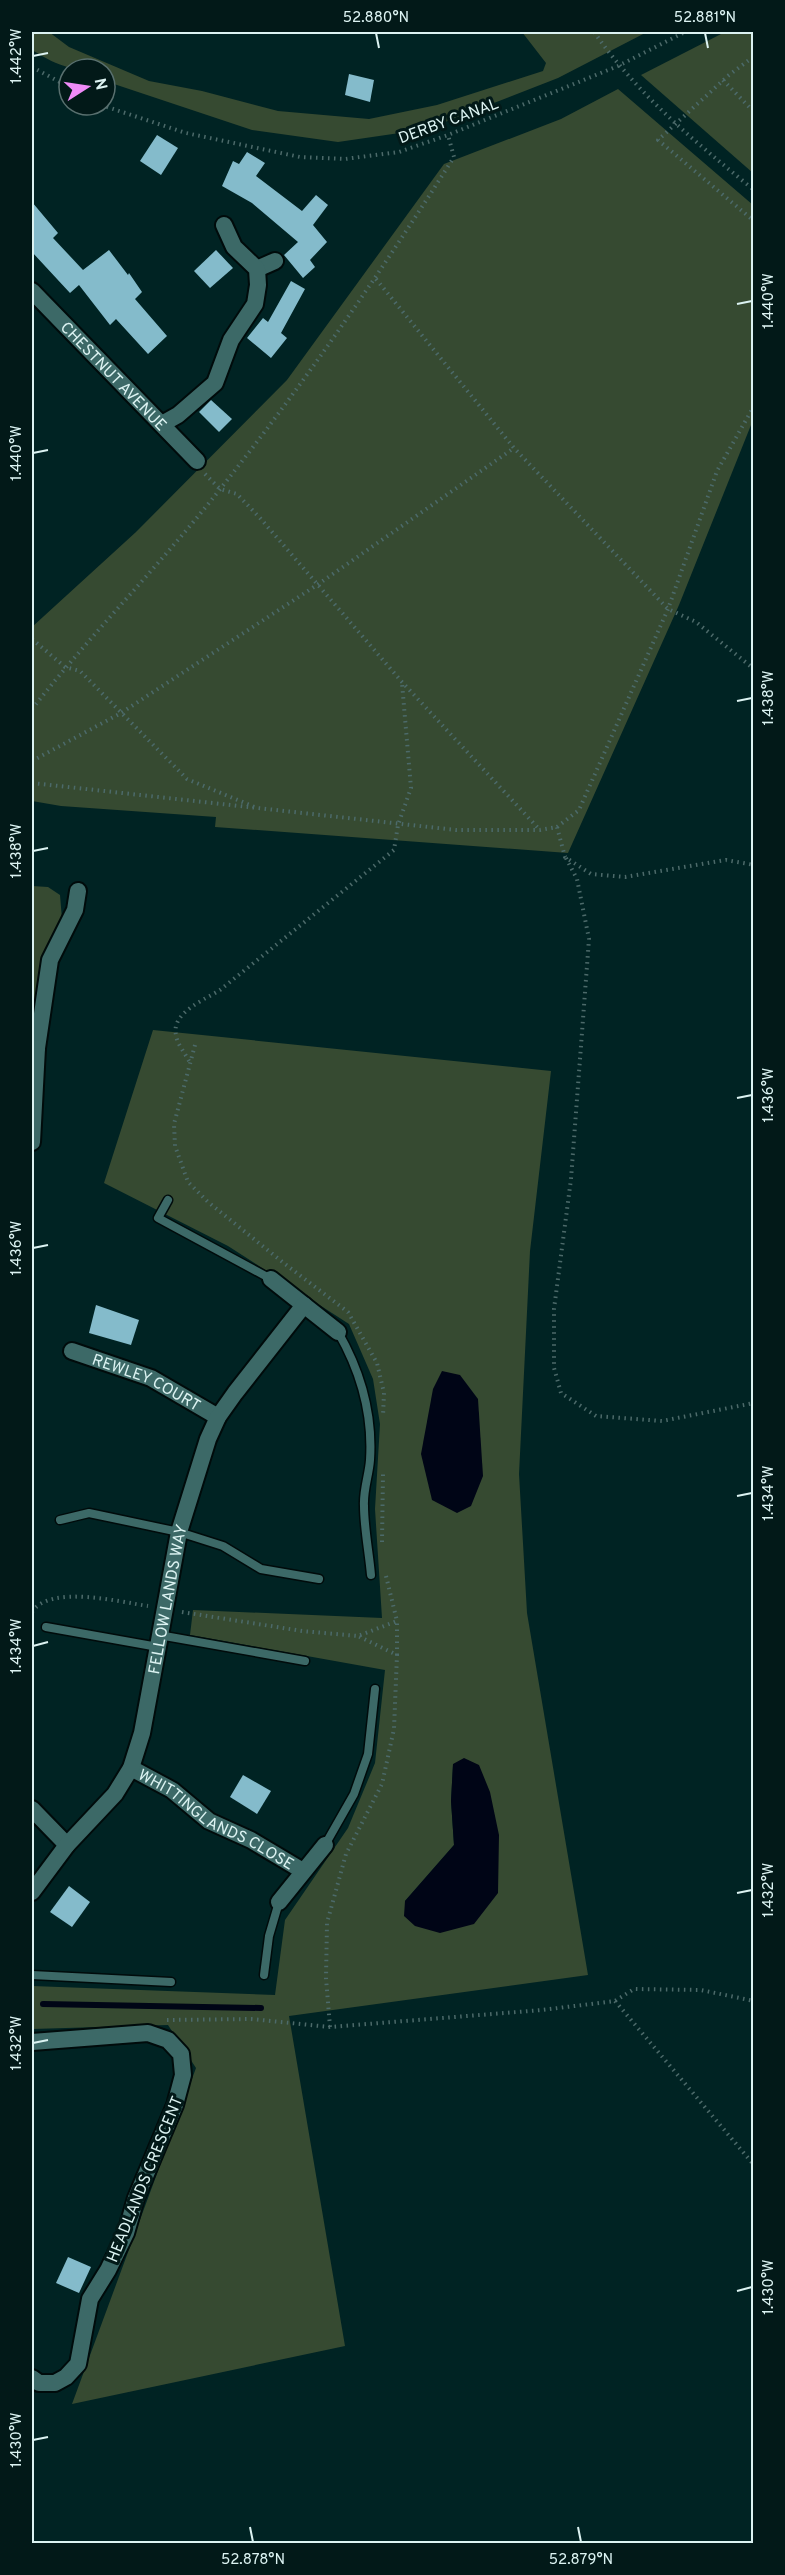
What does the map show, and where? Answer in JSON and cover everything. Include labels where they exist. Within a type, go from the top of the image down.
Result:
[{"type":"street","points":[[162,424],[178,415],[215,383],[231,340],[255,304],[258,285],[257,269],[234,248],[224,225]]},
{"type":"street","points":[[257,269],[275,261]]},
{"type":"street","name":"CHESTNUT AVENUE","points":[[32,291],[197,461]]},
{"type":"street","points":[[32,1143],[34,1047],[50,960],[75,910],[78,891]]},
{"type":"street","points":[[271,1280],[338,1332]]},
{"type":"street","name":"FELLOW LANDS WAY","points":[[32,1892],[67,1845],[115,1794],[131,1768],[142,1733],[179,1532],[208,1438],[218,1417],[304,1305]]},
{"type":"street","name":"REWLEY COURT","points":[[72,1351],[151,1378],[218,1417]]},
{"type":"street","name":"WHITTINGLANDS CLOSE","points":[[131,1768],[172,1790],[209,1821],[251,1840],[303,1871]]},
{"type":"street","points":[[32,1809],[67,1845]]},
{"type":"street","name":"WHITTINGLANDS CLOSE","points":[[279,1902],[325,1845]]},
{"type":"street","name":"HEADLANDS CRESCENT","points":[[32,2042],[148,2033],[168,2040],[181,2054],[183,2074],[176,2105],[136,2198],[126,2233],[108,2270],[90,2299],[78,2364],[66,2378],[55,2383],[39,2383],[32,2378]]},
{"type":"lane","points":[[168,1200],[158,1218],[271,1280]]},
{"type":"lane","points":[[338,1332],[353,1358],[362,1381],[370,1420],[370,1460],[363,1505],[371,1575]]},
{"type":"lane","points":[[60,1520],[89,1513],[179,1532],[223,1546],[261,1569],[319,1579]]},
{"type":"lane","points":[[46,1627],[304,1661]]},
{"type":"lane","points":[[325,1845],[354,1794],[368,1754],[375,1689]]},
{"type":"lane","points":[[264,1975],[269,1936],[279,1902]]},
{"type":"lane","points":[[32,1975],[171,1983]]},
{"type":"path","points":[[594,32],[618,66],[675,125],[753,190]]},
{"type":"path","name":"DERBY CANAL","points":[[117,110],[186,133],[300,157],[345,159],[388,153],[448,135],[618,66],[685,32]]},
{"type":"path","points":[[752,59],[723,80],[658,140],[753,221]]},
{"type":"path","points":[[32,67],[57,81]]},
{"type":"path","points":[[723,80],[753,112]]},
{"type":"path","points":[[32,709],[65,667],[220,489],[290,400],[376,279],[454,157],[448,135]]},
{"type":"path","points":[[376,279],[514,448],[668,609],[696,622],[753,669]]},
{"type":"path","points":[[32,783],[456,830],[540,830],[557,827],[579,810],[668,609],[717,471],[753,406]]},
{"type":"path","points":[[32,761],[121,713],[316,585],[514,448]]},
{"type":"path","points":[[197,461],[205,475],[220,489],[237,494],[402,682],[540,830]]},
{"type":"path","points":[[32,639],[65,667],[80,671],[187,779],[262,810]]},
{"type":"path","points":[[190,1062],[176,1038],[175,1028],[179,1019],[195,1005],[220,990],[394,850],[398,825],[411,788],[402,682]]},
{"type":"path","points":[[557,827],[566,857],[577,879],[588,939],[572,1179],[554,1309],[554,1368],[561,1393],[596,1416],[662,1421],[753,1403]]},
{"type":"path","points":[[566,857],[591,874],[625,877],[726,860],[753,865]]},
{"type":"path","points":[[32,1612],[34,1608],[56,1598],[73,1596],[164,1608],[302,1631],[358,1636],[397,1654],[397,1621],[358,1636]]},
{"type":"path","points":[[327,1923],[326,1978],[330,2027]]},
{"type":"path","points":[[160,2020],[251,2019],[330,2027],[542,2010],[615,2001],[634,1989],[700,1990],[753,2001]]},
{"type":"path","points":[[615,2001],[753,2165]]},
{"type":"green space","points":[[32,32],[49,32],[69,47],[93,57],[57,57],[57,63],[32,50]]},
{"type":"green space","points":[[522,32],[647,32],[558,78],[427,129],[338,142],[252,130],[117,85],[117,67],[149,81],[202,91],[278,111],[369,119],[437,105],[543,71],[546,63]]},
{"type":"green space","points":[[725,32],[753,32],[753,173],[641,75]]},
{"type":"green space","points":[[618,89],[753,205],[753,420],[679,605],[568,853],[215,827],[216,817],[61,806],[32,801],[32,627],[136,532],[287,380],[444,164],[561,119]]},
{"type":"green space","points":[[32,886],[48,887],[60,895],[62,919],[45,952],[32,1021]]},
{"type":"green space","points":[[153,1030],[551,1071],[530,1251],[519,1474],[527,1613],[588,1975],[289,2016],[345,2346],[72,2404],[196,2068],[168,2025],[32,2029],[32,1986],[275,1995],[285,1920],[348,1828],[375,1763],[385,1670],[190,1635],[193,1610],[382,1618],[375,1509],[380,1424],[373,1379],[349,1324],[228,1246],[104,1183]],"holes":[[[453,1765],[474,1924],[405,1901],[454,1845],[451,1801]]]},
{"type":"water","points":[[442,1371],[460,1375],[478,1399],[483,1476],[471,1506],[457,1513],[432,1500],[421,1454],[433,1389]]},
{"type":"water","points":[[464,1758],[479,1765],[490,1792],[499,1835],[498,1893],[474,1924],[440,1933],[415,1926],[404,1916],[405,1901],[454,1845],[451,1801],[453,1764]]},
{"type":"building","points":[[349,74],[374,80],[370,102],[345,95]]},
{"type":"building","points":[[157,135],[178,148],[161,175],[140,161]]},
{"type":"building","points":[[247,152],[265,163],[256,176],[302,211],[316,195],[328,205],[313,225],[327,242],[310,260],[315,267],[303,278],[284,255],[298,242],[252,203],[222,186],[233,161],[239,164]]},
{"type":"building","points":[[32,202],[58,233],[53,238],[83,270],[109,250],[128,275],[129,273],[142,292],[135,299],[167,336],[148,354],[116,319],[110,325],[79,285],[70,293],[32,252]]},
{"type":"building","points":[[216,250],[233,268],[210,288],[194,271]]},
{"type":"building","points":[[291,281],[305,289],[281,333],[287,338],[271,358],[247,338],[263,318],[268,322]]},
{"type":"building","points":[[211,400],[232,419],[219,432],[199,412]]},
{"type":"building","points":[[96,1305],[139,1320],[131,1345],[89,1333]]},
{"type":"building","points":[[243,1775],[271,1791],[257,1814],[230,1797]]},
{"type":"building","points":[[69,1886],[90,1902],[72,1927],[50,1912]]},
{"type":"building","points":[[68,2257],[91,2267],[79,2293],[56,2283]]},
{"type":"waterway","points":[[43,2004],[261,2008]]}]
